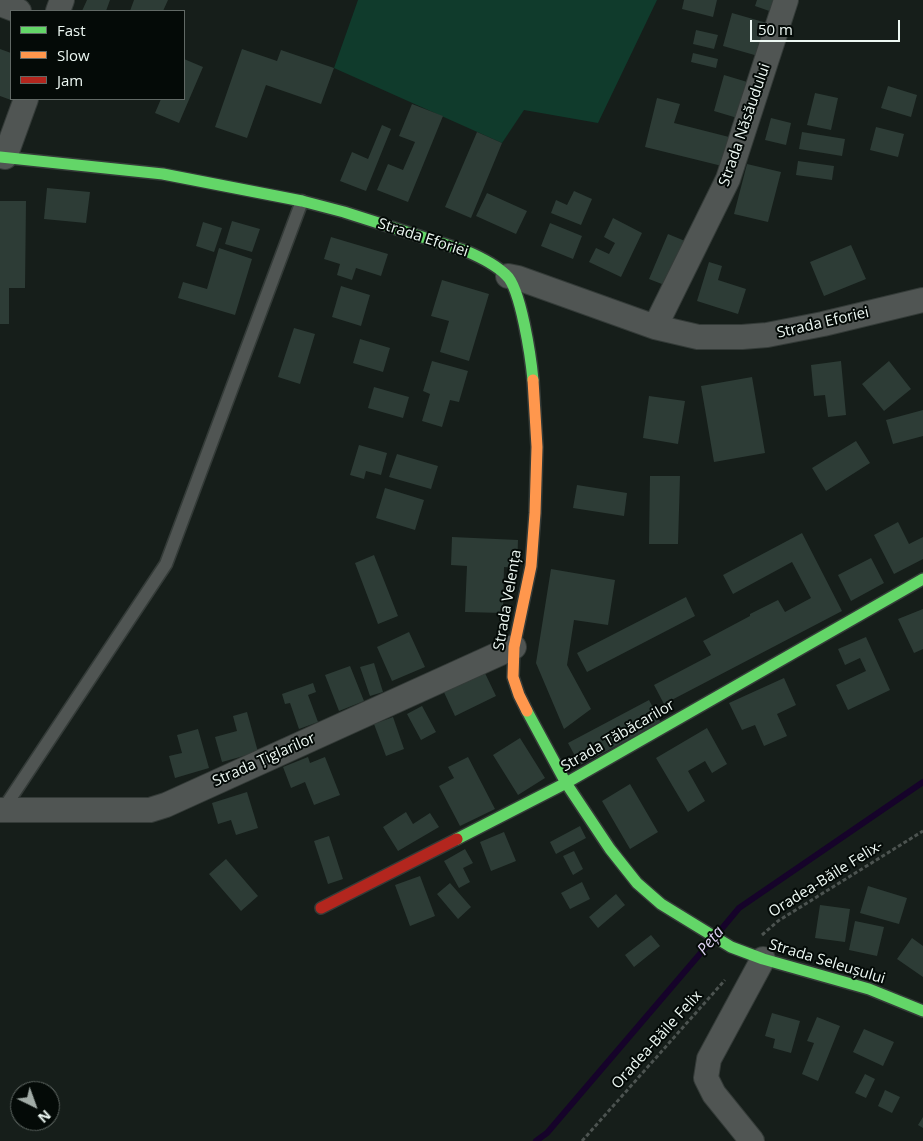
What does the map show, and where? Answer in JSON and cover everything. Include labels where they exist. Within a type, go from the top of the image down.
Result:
[{"type":"main road","name":"Strada Eforiei","points":[[2,157],[171,175],[302,201],[344,212],[466,251],[484,259],[508,276]]},
{"type":"main road","name":"Strada Velența","points":[[508,276],[519,301],[532,369],[537,447],[531,566],[514,647],[513,677],[519,695],[566,783],[610,849],[637,883],[660,904],[723,942]]},
{"type":"main road","name":"Strada Tăbăcarilor","points":[[321,908],[566,783],[923,580]]},
{"type":"main road","name":"Strada Seleușului","points":[[723,942],[756,956],[869,989],[923,1011]]},
{"type":"street","name":"Strada Năsăudului","points":[[655,327],[728,179],[786,0]]},
{"type":"street","points":[[0,4],[16,10]]},
{"type":"street","points":[[2,157],[26,100]]},
{"type":"street","name":"Strada Eforiei","points":[[508,276],[655,327],[698,336],[728,338],[767,335],[823,324],[923,300]]},
{"type":"street","name":"Strada Țiglarilor","points":[[1,810],[150,810],[514,647]]},
{"type":"street","points":[[752,1141],[714,1094],[706,1078],[708,1059],[756,956]]},
{"type":"lane","points":[[1,810],[166,564],[302,201]]},
{"type":"path","name":"Oradea-Băile Felix-","points":[[756,956],[765,932],[778,921],[923,831]]},
{"type":"path","name":"Oradea-Băile Felix","points":[[582,1141],[756,956]]},
{"type":"green space","points":[[358,0],[657,0],[598,123],[524,110],[502,143],[334,68]]},
{"type":"building","points":[[87,0],[110,0],[106,10],[82,10]]},
{"type":"building","points":[[134,0],[168,0],[163,10],[130,10]]},
{"type":"building","points":[[684,0],[717,0],[713,17],[682,9]]},
{"type":"building","points":[[757,0],[774,0],[775,13],[755,6]]},
{"type":"building","points":[[732,13],[767,23],[758,56],[723,46]]},
{"type":"building","points":[[696,30],[718,35],[714,49],[693,44]]},
{"type":"building","points":[[0,49],[10,53],[10,100],[0,96]]},
{"type":"building","points":[[242,49],[277,61],[281,50],[334,68],[321,104],[266,85],[247,138],[215,127]]},
{"type":"building","points":[[693,53],[718,59],[716,68],[691,62]]},
{"type":"building","points":[[185,59],[203,67],[179,123],[155,113],[161,100],[185,100]]},
{"type":"building","points":[[724,75],[754,84],[744,120],[714,111]]},
{"type":"building","points":[[888,86],[917,95],[911,117],[881,108]]},
{"type":"building","points":[[815,93],[838,98],[831,130],[807,125]]},
{"type":"building","points":[[657,98],[680,104],[674,123],[729,137],[722,166],[645,147]]},
{"type":"building","points":[[412,104],[443,116],[408,202],[377,190],[388,164],[403,170],[415,142],[399,136]]},
{"type":"building","points":[[771,118],[791,123],[786,145],[765,140]]},
{"type":"building","points":[[382,125],[391,129],[366,191],[340,181],[352,152],[368,159]]},
{"type":"building","points":[[876,127],[904,134],[898,157],[870,150]]},
{"type":"building","points":[[477,132],[502,143],[471,218],[445,207]]},
{"type":"building","points":[[802,132],[845,139],[842,156],[799,149]]},
{"type":"building","points":[[798,161],[834,166],[832,180],[796,175]]},
{"type":"building","points":[[747,164],[781,172],[768,222],[734,214]]},
{"type":"building","points":[[47,188],[90,192],[86,223],[44,219]]},
{"type":"building","points":[[574,191],[592,199],[581,225],[551,213],[556,200],[567,205]]},
{"type":"building","points":[[487,193],[527,211],[516,234],[476,216]]},
{"type":"building","points":[[0,201],[26,201],[25,288],[9,288],[9,324],[0,324]]},
{"type":"building","points":[[613,218],[642,233],[621,277],[589,262],[596,248],[609,254],[615,243],[604,237]]},
{"type":"building","points":[[232,221],[260,229],[252,252],[225,244]]},
{"type":"building","points":[[203,222],[222,228],[214,252],[196,246]]},
{"type":"building","points":[[550,223],[582,236],[573,259],[541,246]]},
{"type":"building","points":[[668,234],[685,241],[667,286],[649,279]]},
{"type":"building","points":[[331,237],[388,254],[381,276],[356,268],[352,280],[337,275],[340,264],[324,259]]},
{"type":"building","points":[[851,245],[866,279],[824,296],[810,262]]},
{"type":"building","points":[[219,248],[252,259],[235,315],[178,298],[183,282],[207,289]]},
{"type":"building","points":[[709,262],[722,266],[718,280],[746,289],[738,314],[697,301]]},
{"type":"building","points":[[442,280],[489,294],[469,361],[440,352],[449,321],[431,316]]},
{"type":"building","points":[[341,286],[370,295],[361,326],[332,317]]},
{"type":"building","points":[[294,328],[315,334],[300,384],[278,377]]},
{"type":"building","points":[[360,339],[390,348],[383,372],[353,363]]},
{"type":"building","points":[[432,361],[468,371],[459,402],[450,400],[442,427],[422,421],[430,394],[423,391]]},
{"type":"building","points":[[841,361],[846,415],[828,417],[825,395],[814,396],[811,365]]},
{"type":"building","points":[[889,361],[911,389],[884,411],[862,384]]},
{"type":"building","points":[[752,377],[765,453],[714,462],[701,386]]},
{"type":"building","points":[[374,387],[409,397],[403,418],[368,408]]},
{"type":"building","points":[[649,396],[685,401],[678,444],[643,438]]},
{"type":"building","points":[[923,410],[923,436],[893,444],[886,420]]},
{"type":"building","points":[[856,441],[870,463],[826,491],[812,468]]},
{"type":"building","points":[[359,445],[387,453],[381,475],[366,471],[364,479],[350,475]]},
{"type":"building","points":[[397,454],[438,466],[431,489],[389,477]]},
{"type":"building","points":[[650,476],[680,476],[678,544],[649,544]]},
{"type":"building","points":[[577,485],[627,493],[624,516],[573,508]]},
{"type":"building","points":[[385,488],[424,500],[415,530],[376,518]]},
{"type":"building","points":[[898,522],[909,544],[923,537],[923,559],[894,574],[874,535]]},
{"type":"building","points":[[802,533],[842,611],[664,704],[654,685],[711,655],[703,641],[778,600],[785,612],[811,598],[792,562],[733,594],[723,575]]},
{"type":"building","points":[[452,537],[518,540],[517,568],[504,567],[503,613],[465,612],[467,566],[451,565]]},
{"type":"building","points":[[374,555],[398,616],[378,624],[355,563]]},
{"type":"building","points":[[871,558],[884,583],[851,601],[838,575]]},
{"type":"building","points":[[551,569],[615,580],[608,625],[574,620],[567,665],[591,709],[564,729],[536,663]]},
{"type":"building","points":[[686,597],[695,616],[587,672],[577,653]]},
{"type":"building","points":[[923,609],[923,649],[914,653],[898,619]]},
{"type":"building","points":[[409,632],[425,667],[392,681],[377,647]]},
{"type":"building","points":[[866,637],[890,690],[848,710],[836,685],[866,671],[860,658],[845,665],[838,649]]},
{"type":"building","points":[[374,663],[383,692],[370,696],[360,667]]},
{"type":"building","points":[[350,666],[364,701],[339,711],[325,675]]},
{"type":"building","points":[[483,669],[496,696],[455,716],[442,688]]},
{"type":"building","points":[[784,678],[796,705],[777,714],[787,736],[764,746],[755,725],[742,730],[729,703]]},
{"type":"building","points":[[313,683],[316,692],[308,695],[318,722],[299,729],[290,703],[285,704],[282,694]]},
{"type":"building","points":[[649,700],[661,723],[580,765],[568,743]]},
{"type":"building","points":[[422,706],[436,732],[421,740],[407,714]]},
{"type":"building","points":[[247,712],[258,752],[222,762],[215,737],[237,731],[233,716]]},
{"type":"building","points":[[393,717],[404,749],[386,756],[374,724]]},
{"type":"building","points":[[707,728],[727,764],[712,773],[705,761],[688,771],[705,801],[688,812],[656,758]]},
{"type":"building","points":[[198,729],[209,768],[175,778],[169,756],[182,753],[177,735]]},
{"type":"building","points":[[520,738],[545,778],[518,795],[493,755]]},
{"type":"building","points":[[308,757],[310,763],[325,757],[340,795],[314,805],[305,782],[291,788],[283,767]]},
{"type":"building","points":[[468,757],[495,809],[460,826],[439,786],[454,778],[448,767]]},
{"type":"building","points":[[630,784],[658,832],[630,849],[602,801]]},
{"type":"building","points":[[247,792],[258,828],[236,835],[231,820],[218,824],[212,803]]},
{"type":"building","points":[[406,812],[413,824],[430,813],[439,827],[398,851],[383,827]]},
{"type":"building","points":[[580,826],[586,838],[556,854],[550,842]]},
{"type":"building","points":[[504,832],[516,861],[491,871],[480,842]]},
{"type":"building","points":[[329,836],[343,879],[328,884],[314,841]]},
{"type":"building","points":[[465,849],[473,863],[463,868],[470,882],[459,888],[444,861]]},
{"type":"building","points":[[574,851],[583,869],[573,875],[563,856]]},
{"type":"building","points":[[226,859],[258,896],[241,911],[209,874]]},
{"type":"building","points":[[420,876],[435,916],[410,926],[395,885]]},
{"type":"building","points":[[582,882],[590,899],[570,909],[561,893]]},
{"type":"building","points":[[450,883],[471,907],[458,919],[437,894]]},
{"type":"building","points":[[868,886],[907,898],[899,924],[860,913]]},
{"type":"building","points":[[616,894],[625,905],[598,928],[589,917]]},
{"type":"building","points":[[820,905],[850,909],[845,942],[815,938]]},
{"type":"building","points":[[855,921],[884,927],[877,956],[849,950]]},
{"type":"building","points":[[651,935],[660,946],[634,967],[625,955]]},
{"type":"building","points":[[912,938],[923,946],[923,977],[897,959]]},
{"type":"building","points":[[772,1013],[800,1021],[791,1053],[773,1048],[775,1039],[765,1036]]},
{"type":"building","points":[[817,1017],[840,1026],[818,1081],[802,1074],[814,1043],[807,1041]]},
{"type":"building","points":[[864,1029],[894,1042],[883,1066],[853,1052]]},
{"type":"building","points":[[865,1074],[875,1079],[866,1098],[855,1093]]},
{"type":"building","points":[[885,1090],[900,1097],[892,1113],[878,1106]]},
{"type":"building","points":[[923,1117],[923,1128],[918,1125]]},
{"type":"waterway","name":"Peța","points":[[719,932],[739,908],[923,782]]},
{"type":"waterway","name":"Peța","points":[[536,1141],[547,1133],[711,941]]},
{"type":"traffic: fast","points":[[0,157],[163,174],[302,201],[344,212],[466,251],[497,267],[511,282],[521,308],[533,380]]},
{"type":"traffic: fast","points":[[457,839],[566,783],[923,579]]},
{"type":"traffic: fast","points":[[527,711],[566,783],[610,849],[637,883],[661,904],[731,947],[763,959],[869,989],[923,1011]]},
{"type":"traffic: slow","points":[[527,711],[513,677],[514,647],[531,566],[535,513],[537,447],[533,380]]},
{"type":"traffic: jam","points":[[321,908],[457,839]]}]
